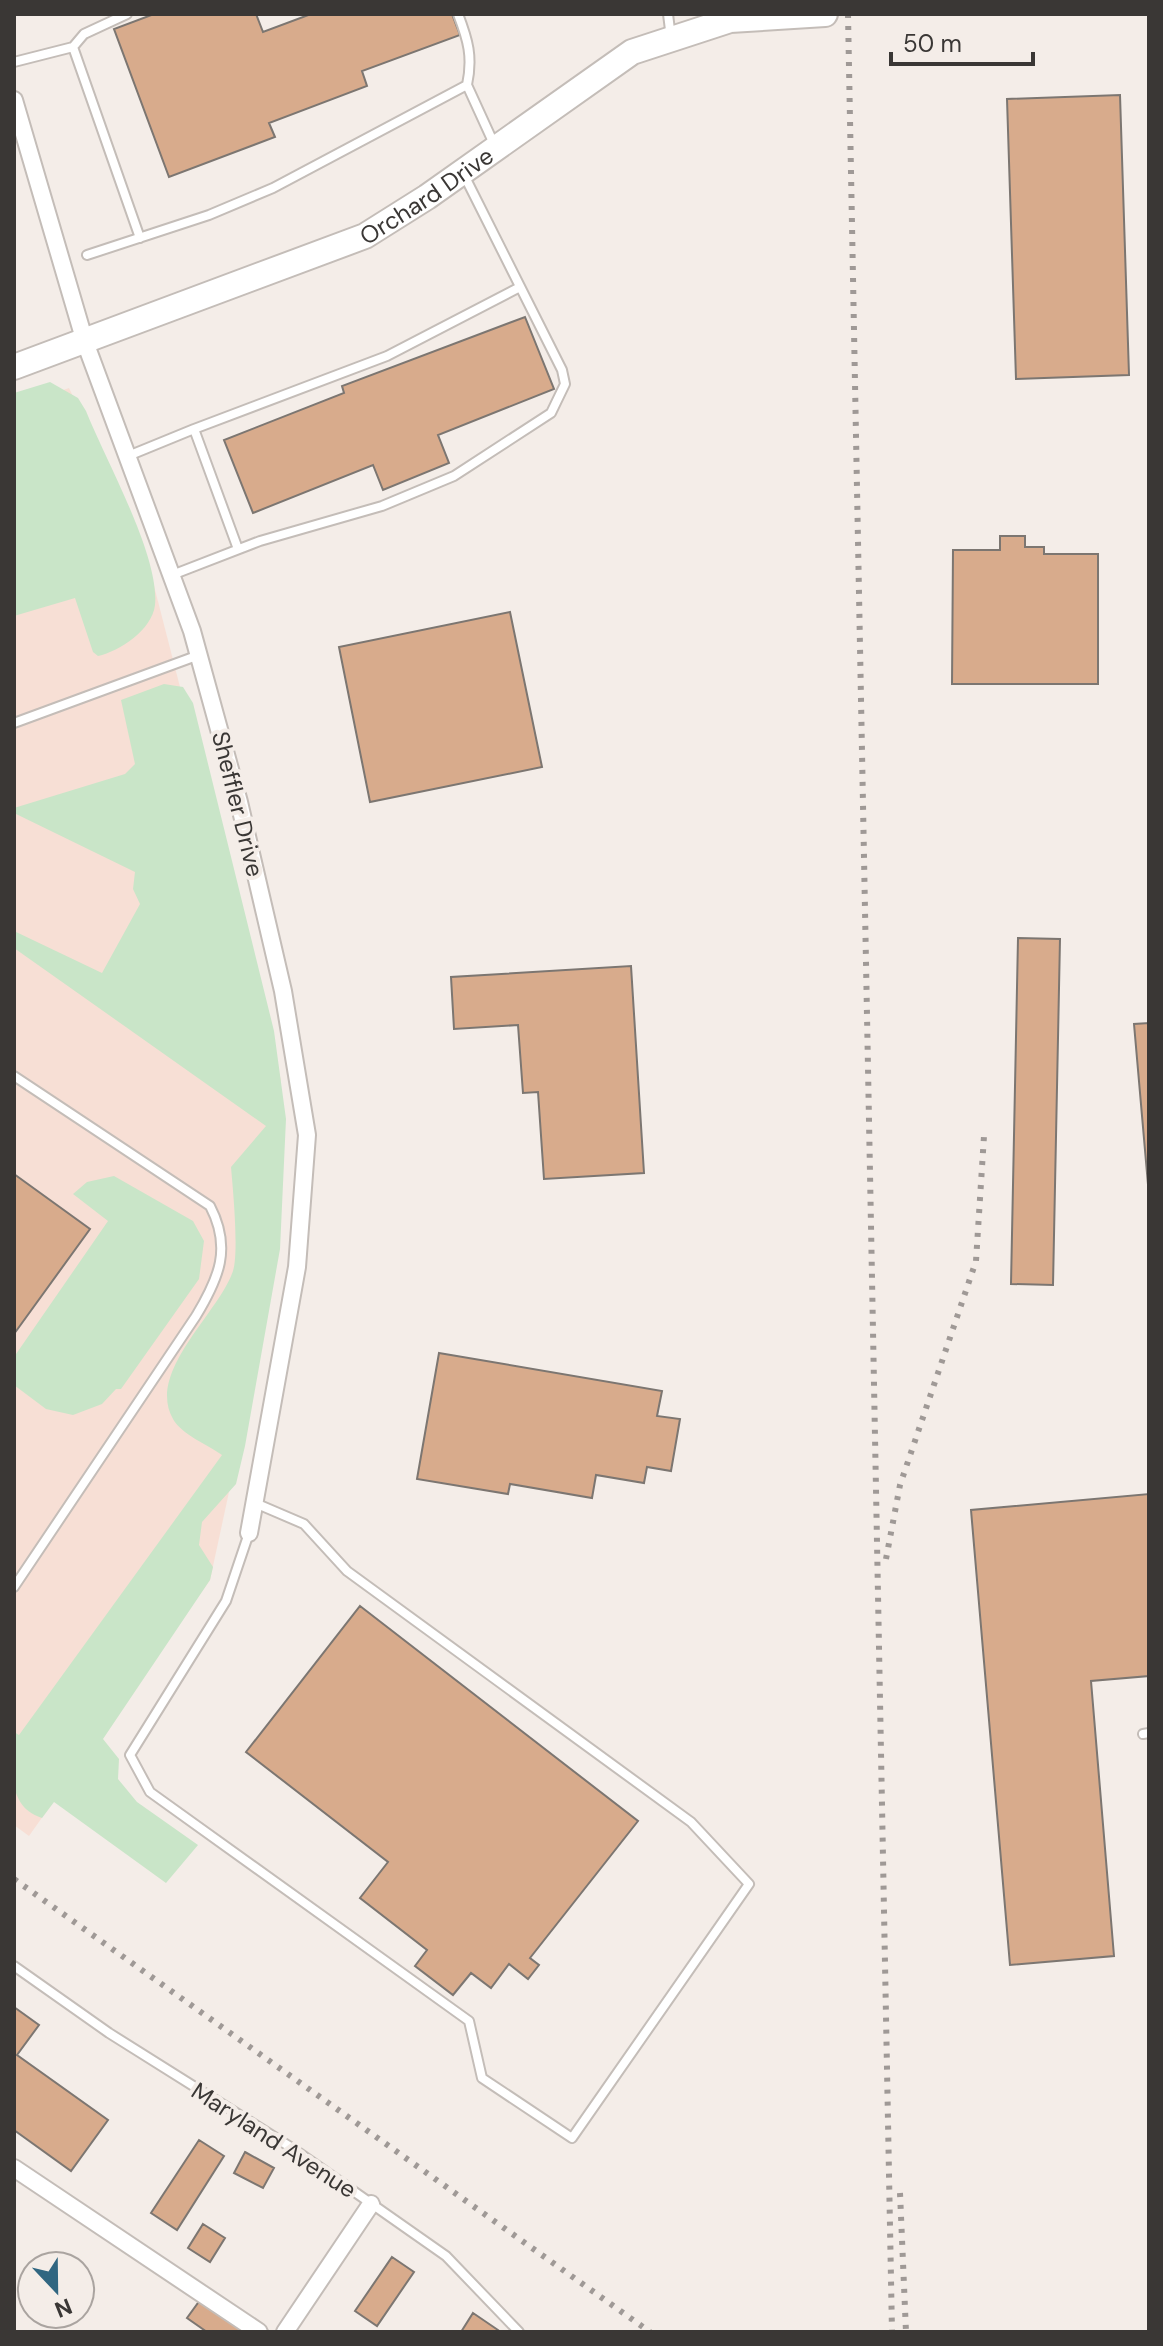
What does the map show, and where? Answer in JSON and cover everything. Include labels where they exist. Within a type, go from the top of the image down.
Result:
[{"type":"street","name":"Orchard Drive","points":[[14,367],[365,236],[632,52],[730,20],[825,14]]},
{"type":"street","name":"Sheffler Drive","points":[[14,101],[85,342],[199,655],[283,991],[307,1135],[297,1267],[249,1533]]},
{"type":"street","points":[[14,2168],[259,2332]]},
{"type":"street","points":[[285,2332],[371,2204]]},
{"type":"lane","points":[[14,62],[73,47],[84,34],[127,14]]},
{"type":"lane","points":[[458,14],[469,43],[472,63],[467,85],[496,148]]},
{"type":"lane","points":[[668,14],[671,39]]},
{"type":"lane","points":[[73,47],[140,238]]},
{"type":"lane","points":[[87,255],[209,215],[273,188],[467,85]]},
{"type":"lane","points":[[172,575],[238,549],[382,506],[454,476],[551,413],[565,384],[462,172]]},
{"type":"lane","points":[[127,456],[387,356],[520,287]]},
{"type":"lane","points":[[194,429],[238,549]]},
{"type":"lane","points":[[14,723],[199,655]]},
{"type":"lane","points":[[14,1076],[210,1206],[219,1222],[222,1259],[217,1281],[196,1316],[14,1587]]},
{"type":"lane","points":[[249,1533],[226,1601],[130,1755],[136,1767],[150,1792],[469,2021],[482,2078],[572,2138],[749,1884],[691,1822],[347,1571],[304,1524],[255,1503]]},
{"type":"lane","name":"Maryland Avenue","points":[[14,1966],[109,2033],[292,2148],[446,2256],[519,2332]]},
{"type":"shaded area","points":[[69,388],[143,543],[281,1080],[269,1307],[210,1580],[29,1836],[14,1825],[14,407]]},
{"type":"green space","points":[[50,382],[78,398],[86,411],[130,508],[154,585],[155,605],[148,623],[125,644],[98,656],[93,652],[75,598],[14,616],[14,393]]},
{"type":"green space","points":[[164,684],[183,687],[193,703],[274,1031],[286,1119],[280,1249],[245,1446],[236,1484],[202,1522],[199,1545],[213,1567],[210,1580],[103,1739],[119,1759],[118,1779],[137,1802],[198,1845],[166,1883],[54,1802],[42,1818],[30,1812],[16,1794],[13,1771],[14,1732],[19,1735],[222,1455],[177,1425],[167,1401],[169,1382],[176,1363],[233,1271],[236,1235],[231,1167],[266,1126],[14,948],[14,931],[102,973],[140,904],[133,889],[135,872],[14,813],[14,808],[125,774],[135,764],[121,700]]},
{"type":"green space","points":[[114,1176],[193,1221],[204,1241],[199,1279],[121,1389],[116,1389],[102,1404],[73,1415],[46,1409],[14,1385],[14,1357],[108,1221],[73,1194],[87,1182]]},
{"type":"building","points":[[154,14],[256,14],[263,32],[311,14],[452,14],[460,35],[362,71],[367,86],[269,123],[275,137],[169,177],[114,29]]},
{"type":"building","points":[[1120,95],[1129,375],[1016,379],[1007,99]]},
{"type":"building","points":[[525,317],[554,389],[438,435],[449,463],[383,490],[373,465],[253,513],[224,440],[344,393],[342,386]]},
{"type":"building","points":[[1000,536],[1025,536],[1025,547],[1044,547],[1044,554],[1098,554],[1098,684],[952,684],[953,550],[1000,550]]},
{"type":"building","points":[[510,612],[542,767],[370,802],[339,647]]},
{"type":"building","points":[[1018,938],[1060,939],[1053,1285],[1011,1284]]},
{"type":"building","points":[[631,966],[644,1173],[544,1179],[538,1092],[523,1093],[518,1025],[454,1029],[451,977]]},
{"type":"building","points":[[1149,1023],[1149,1196],[1134,1024]]},
{"type":"building","points":[[14,1174],[90,1229],[14,1334]]},
{"type":"building","points":[[439,1353],[662,1391],[657,1416],[680,1419],[671,1471],[647,1467],[644,1483],[596,1475],[592,1498],[510,1484],[508,1494],[417,1479]]},
{"type":"building","points":[[1149,1494],[1149,1676],[1091,1681],[1114,1956],[1010,1965],[971,1510]]},
{"type":"building","points":[[360,1606],[638,1821],[530,1958],[539,1965],[528,1979],[509,1964],[491,1988],[471,1973],[453,1995],[415,1966],[427,1950],[360,1898],[388,1862],[246,1752]]},
{"type":"building","points":[[14,2007],[39,2025],[17,2055],[108,2120],[71,2171],[14,2130]]},
{"type":"building","points":[[199,2140],[224,2156],[177,2230],[151,2213]]},
{"type":"building","points":[[245,2152],[274,2168],[263,2188],[234,2173]]},
{"type":"building","points":[[203,2224],[225,2238],[210,2262],[188,2248]]},
{"type":"building","points":[[392,2257],[414,2272],[377,2326],[355,2311]]},
{"type":"building","points":[[203,2296],[245,2332],[207,2332],[187,2318]]},
{"type":"building","points":[[473,2313],[498,2330],[497,2332],[461,2332]]},
{"type":"railway","points":[[848,14],[892,2332]]},
{"type":"railway","points":[[886,1559],[900,1485],[976,1261],[984,1136]]},
{"type":"railway","points":[[14,1879],[650,2332]]},
{"type":"railway","points":[[900,2193],[906,2332]]}]
